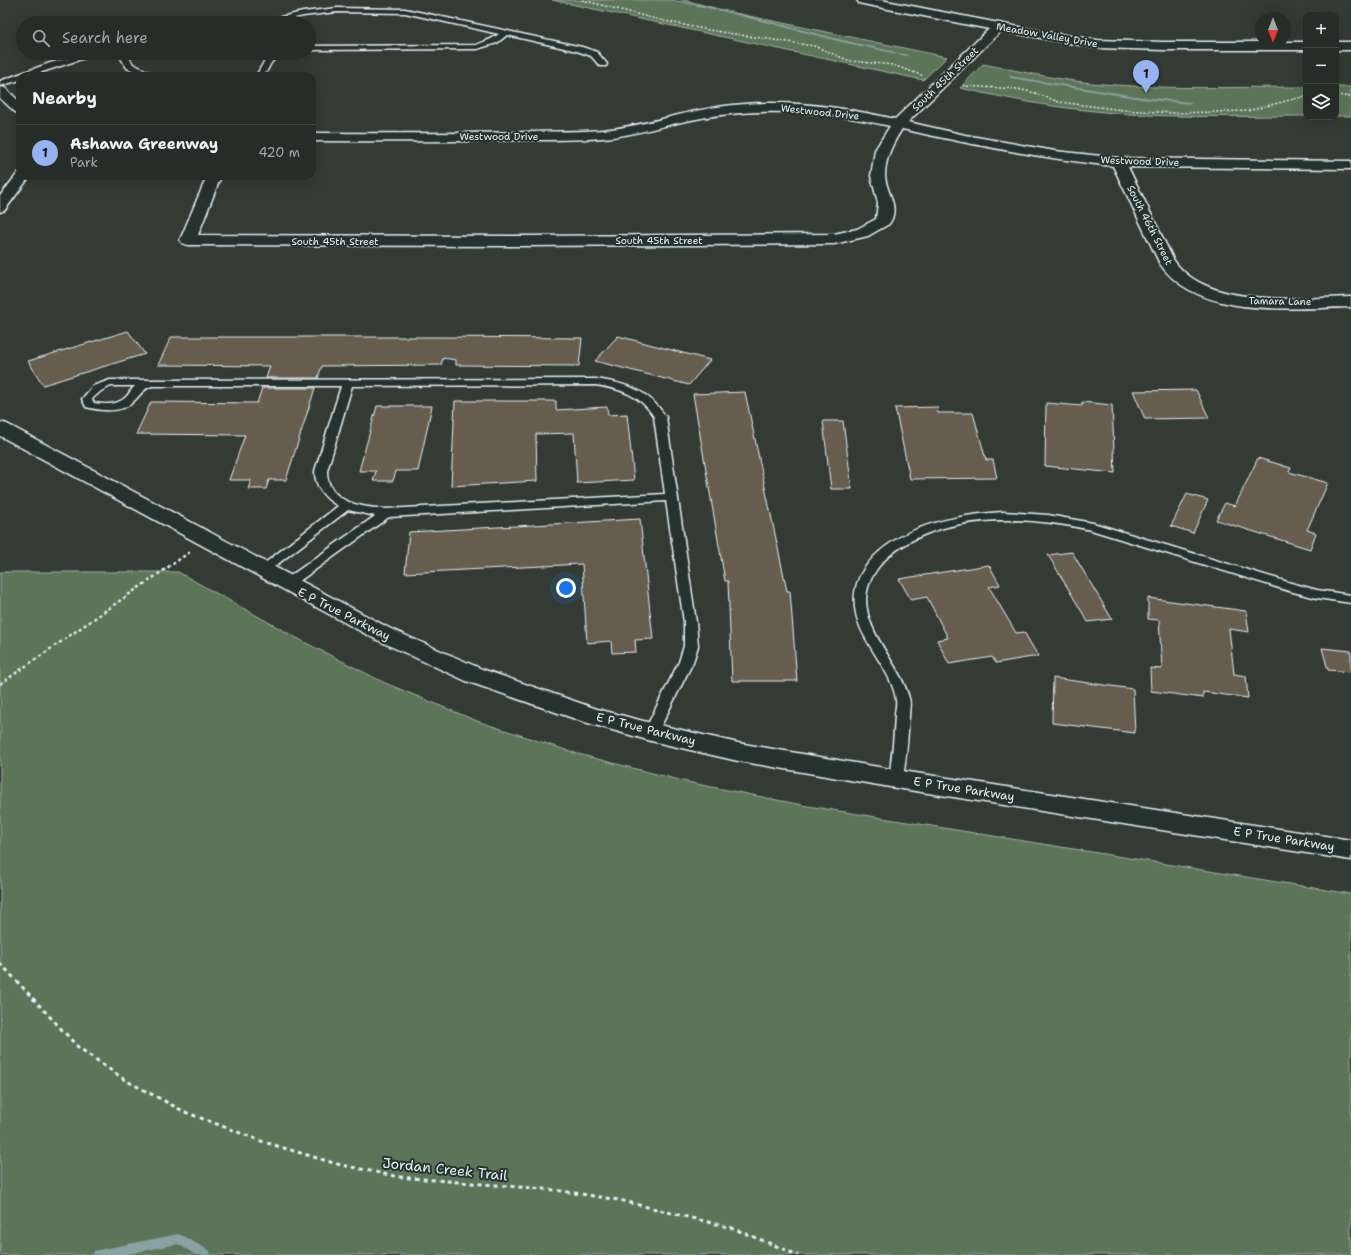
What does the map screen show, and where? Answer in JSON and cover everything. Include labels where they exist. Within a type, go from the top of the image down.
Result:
[{"type":"street","name":"Meadow Valley Drive","points":[[863,0],[877,1],[998,27],[1070,40],[1127,46],[1303,46]]},
{"type":"street","name":"South 45th Street","points":[[212,180],[188,240],[522,241],[834,238],[862,233],[882,221],[886,203],[878,176],[882,150],[898,124],[998,27]]},
{"type":"street","points":[[1339,46],[1351,46]]},
{"type":"street","points":[[0,91],[16,105]]},
{"type":"street","name":"Westwood Drive","points":[[316,137],[603,134],[643,128],[685,117],[734,109],[770,107],[808,108],[852,113],[965,139],[1055,155],[1119,162],[1350,166]]},
{"type":"street","name":"South 46th Street","points":[[1119,162],[1160,250],[1171,268],[1190,284],[1209,292]]},
{"type":"street","points":[[0,207],[20,180]]},
{"type":"street","name":"Tamara Lane","points":[[1209,292],[1244,301],[1272,303],[1351,302]]},
{"type":"street","name":"E P True Parkway","points":[[0,428],[287,584],[383,634],[474,675],[592,716],[651,732],[738,752],[896,779],[1351,850]]},
{"type":"lane","points":[[296,16],[337,10],[405,11],[579,49],[594,54],[603,64]]},
{"type":"lane","points":[[316,48],[477,47],[494,41],[504,33]]},
{"type":"lane","points":[[33,72],[71,60]]},
{"type":"lane","points":[[126,60],[130,66],[144,72]]},
{"type":"lane","points":[[262,72],[270,60]]},
{"type":"lane","points":[[0,84],[16,78]]},
{"type":"lane","points":[[151,383],[136,391],[129,400],[122,405],[111,408],[99,408],[90,405],[87,399],[91,392],[100,386],[110,383],[596,382],[614,384],[631,390],[644,397],[654,406],[660,417],[690,622],[691,646],[686,662],[651,732]]},
{"type":"lane","points":[[347,383],[321,471],[322,483],[328,493],[346,505],[370,512],[386,512],[671,497]]},
{"type":"lane","points":[[262,570],[346,505]]},
{"type":"lane","points":[[287,584],[386,512]]},
{"type":"lane","points":[[896,779],[902,732],[903,701],[896,680],[863,617],[860,598],[862,584],[868,570],[877,558],[895,545],[910,537],[948,524],[985,517],[1032,517],[1064,520],[1093,527],[1289,587],[1317,594],[1351,599]]},
{"type":"path","points":[[1339,96],[1351,97]]},
{"type":"path","points":[[0,684],[208,540]]},
{"type":"path","name":"Jordan Creek Trail","points":[[0,963],[78,1047],[125,1080],[185,1112],[264,1142],[337,1164],[399,1177],[555,1190],[619,1200],[732,1228],[798,1255]]},
{"type":"green space","points":[[552,0],[672,0],[947,57],[923,80]]},
{"type":"green space","points":[[983,64],[1037,75],[1091,83],[1144,87],[1303,87],[1303,116],[1196,116],[1112,113],[1038,104],[960,88]]},
{"type":"green space","points":[[1339,87],[1351,87],[1351,116],[1339,116]]},
{"type":"green space","points":[[0,572],[178,572],[304,642],[385,683],[477,721],[578,754],[687,782],[802,805],[1351,894],[1351,1255],[0,1255]]},
{"type":"building","points":[[128,331],[145,354],[43,385],[28,361]]},
{"type":"building","points":[[618,336],[710,360],[689,385],[595,361]]},
{"type":"building","points":[[171,337],[582,338],[579,366],[456,365],[456,360],[443,358],[441,365],[322,366],[318,378],[266,378],[270,366],[158,365]]},
{"type":"building","points":[[262,388],[315,388],[286,480],[269,480],[266,489],[248,489],[251,480],[229,480],[245,435],[136,434],[151,402],[257,403]]},
{"type":"building","points":[[1196,390],[1209,418],[1145,419],[1133,391]]},
{"type":"building","points":[[745,392],[787,591],[790,591],[797,681],[732,681],[728,581],[725,581],[693,394]]},
{"type":"building","points":[[455,401],[556,401],[556,410],[607,407],[608,415],[627,414],[634,480],[577,483],[574,433],[536,434],[537,481],[451,486]]},
{"type":"building","points":[[1082,402],[1112,405],[1115,473],[1045,466],[1046,403],[1082,406]]},
{"type":"building","points":[[377,406],[432,406],[418,471],[396,471],[393,481],[373,481],[376,471],[359,471]]},
{"type":"building","points":[[937,407],[938,413],[973,413],[986,460],[993,460],[997,478],[910,479],[895,408]]},
{"type":"building","points":[[823,421],[843,421],[852,489],[831,489]]},
{"type":"building","points":[[1258,458],[1291,468],[1289,472],[1328,483],[1307,530],[1316,533],[1310,549],[1216,520],[1225,503],[1235,506]]},
{"type":"building","points":[[1187,494],[1208,500],[1193,533],[1171,526]]},
{"type":"building","points":[[640,519],[653,639],[635,640],[636,652],[612,653],[611,641],[587,643],[582,564],[405,573],[409,532]]},
{"type":"building","points":[[1072,552],[1112,619],[1088,622],[1048,555]]},
{"type":"building","points":[[989,565],[1000,585],[989,587],[1016,633],[1024,632],[1038,656],[996,663],[992,657],[949,664],[937,640],[948,638],[927,597],[911,600],[899,579]]},
{"type":"building","points":[[1148,598],[1246,611],[1249,632],[1229,629],[1234,674],[1246,676],[1248,698],[1203,692],[1203,698],[1151,691],[1150,668],[1162,669],[1159,620],[1148,619]]},
{"type":"building","points":[[1322,648],[1351,651],[1351,672],[1328,670]]},
{"type":"building","points":[[1053,678],[1133,689],[1135,733],[1052,723]]},
{"type":"waterway","points":[[681,0],[838,40],[906,55]]},
{"type":"waterway","points":[[1011,77],[1142,98],[1190,103]]},
{"type":"waterway","points":[[98,1255],[179,1239],[206,1255]]},
{"type":"place","name":"Ashawa Greenway","points":[[1146,93]]}]
